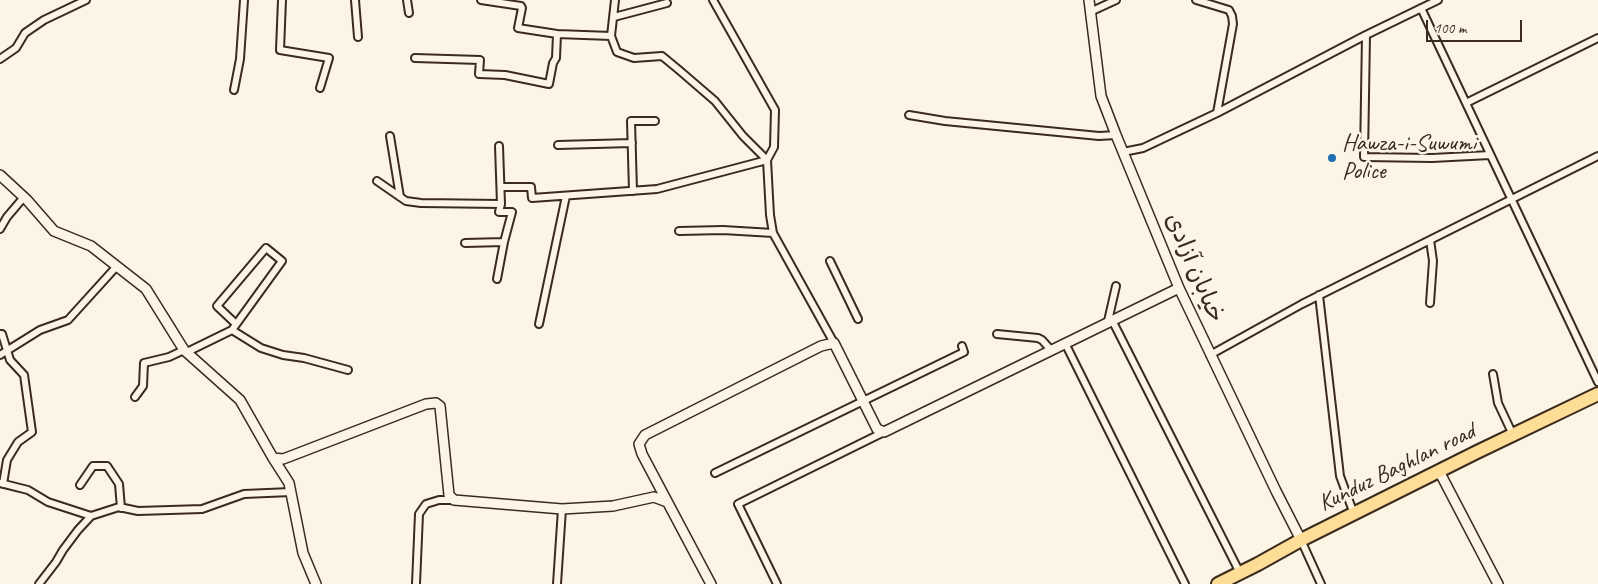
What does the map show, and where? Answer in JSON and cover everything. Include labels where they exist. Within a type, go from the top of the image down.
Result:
[{"type":"highway","name":"Kunduz Baghlan road","points":[[1218,584],[1301,540],[1598,394]]},
{"type":"street","points":[[0,59],[16,48],[25,33],[44,20],[85,0]]},
{"type":"street","points":[[234,90],[244,23],[244,0]]},
{"type":"street","points":[[282,0],[280,50],[329,58],[320,88]]},
{"type":"street","points":[[355,0],[358,37]]},
{"type":"street","points":[[407,0],[409,13]]},
{"type":"street","points":[[481,0],[521,6],[518,28],[557,34],[611,36]]},
{"type":"street","points":[[616,0],[611,36],[617,52],[634,58],[662,56],[715,101],[743,136],[766,160]]},
{"type":"street","points":[[713,0],[775,110],[774,147],[766,160],[773,233],[834,343],[877,429],[884,432]]},
{"type":"street","name":"خیابان آزادی","points":[[1089,0],[1101,96],[1116,135],[1179,288],[1301,540]]},
{"type":"street","points":[[1090,12],[1116,0]]},
{"type":"street","points":[[1196,0],[1229,10],[1232,16],[1217,113]]},
{"type":"street","points":[[1124,152],[1144,148],[1217,113],[1366,35],[1438,0]]},
{"type":"street","points":[[614,18],[667,3]]},
{"type":"street","points":[[1421,8],[1598,382]]},
{"type":"street","points":[[415,58],[480,60],[480,74],[505,75],[549,84],[553,63],[556,58],[557,34]]},
{"type":"street","points":[[1366,35],[1364,157],[1432,158],[1490,155]]},
{"type":"street","points":[[1466,103],[1598,38]]},
{"type":"street","points":[[909,115],[945,121],[1099,136],[1116,135]]},
{"type":"street","points":[[633,191],[631,121],[655,121]]},
{"type":"street","points":[[390,136],[400,197]]},
{"type":"street","points":[[558,145],[632,143]]},
{"type":"street","points":[[497,279],[512,212],[499,212],[501,187],[499,146]]},
{"type":"street","points":[[1210,355],[1319,295],[1598,156]]},
{"type":"street","points":[[501,187],[531,188],[532,198],[657,189],[766,160]]},
{"type":"street","points":[[0,175],[24,197],[54,231],[91,246],[146,289],[185,351],[240,400],[289,483],[303,553],[316,584]]},
{"type":"street","points":[[377,181],[406,201],[421,203],[501,204]]},
{"type":"street","points":[[539,324],[566,196]]},
{"type":"street","points":[[0,229],[6,217],[24,197]]},
{"type":"street","points":[[678,231],[723,230],[773,233]]},
{"type":"street","points":[[1430,240],[1433,261],[1430,303]]},
{"type":"street","points":[[465,243],[504,242]]},
{"type":"street","points":[[135,398],[143,386],[144,363],[185,351],[234,327],[282,261],[266,248],[217,306],[234,327],[261,348],[348,370]]},
{"type":"street","points":[[830,261],[858,319]]},
{"type":"street","points":[[0,355],[40,330],[68,320],[117,266]]},
{"type":"street","points":[[1116,286],[1110,321],[1240,573]]},
{"type":"street","points":[[777,584],[738,504],[1179,288]]},
{"type":"street","points":[[1319,295],[1340,476],[1354,514]]},
{"type":"street","points":[[0,334],[2,334],[10,360],[24,375],[32,432],[18,442],[7,460],[1,483],[28,490],[48,502],[91,516]]},
{"type":"street","points":[[997,334],[1038,338],[1050,350]]},
{"type":"street","points":[[711,584],[642,454],[639,444],[645,435],[821,346],[834,343]]},
{"type":"street","points":[[1065,343],[1185,584]]},
{"type":"street","points":[[715,473],[964,352],[962,346]]},
{"type":"street","points":[[1492,374],[1498,403],[1513,435]]},
{"type":"street","points":[[273,458],[283,459],[426,404],[436,403],[440,406],[449,495],[454,500]]},
{"type":"street","points":[[285,477],[286,462],[291,456]]},
{"type":"street","points":[[80,485],[93,466],[107,466],[119,484],[121,508]]},
{"type":"street","points":[[1440,471],[1498,584]]},
{"type":"street","points":[[654,497],[658,485]]},
{"type":"street","points":[[43,583],[78,530],[91,516],[121,508],[138,511],[202,508],[244,494],[291,492]]},
{"type":"street","points":[[416,584],[419,514],[426,504],[439,500],[454,500],[562,509],[612,506],[654,497],[667,502]]},
{"type":"street","points":[[557,584],[562,509]]},
{"type":"street","points":[[1301,540],[1321,584]]},
{"type":"place","name":"Hawza-i-Suwumi Police","points":[[1332,158]]}]
